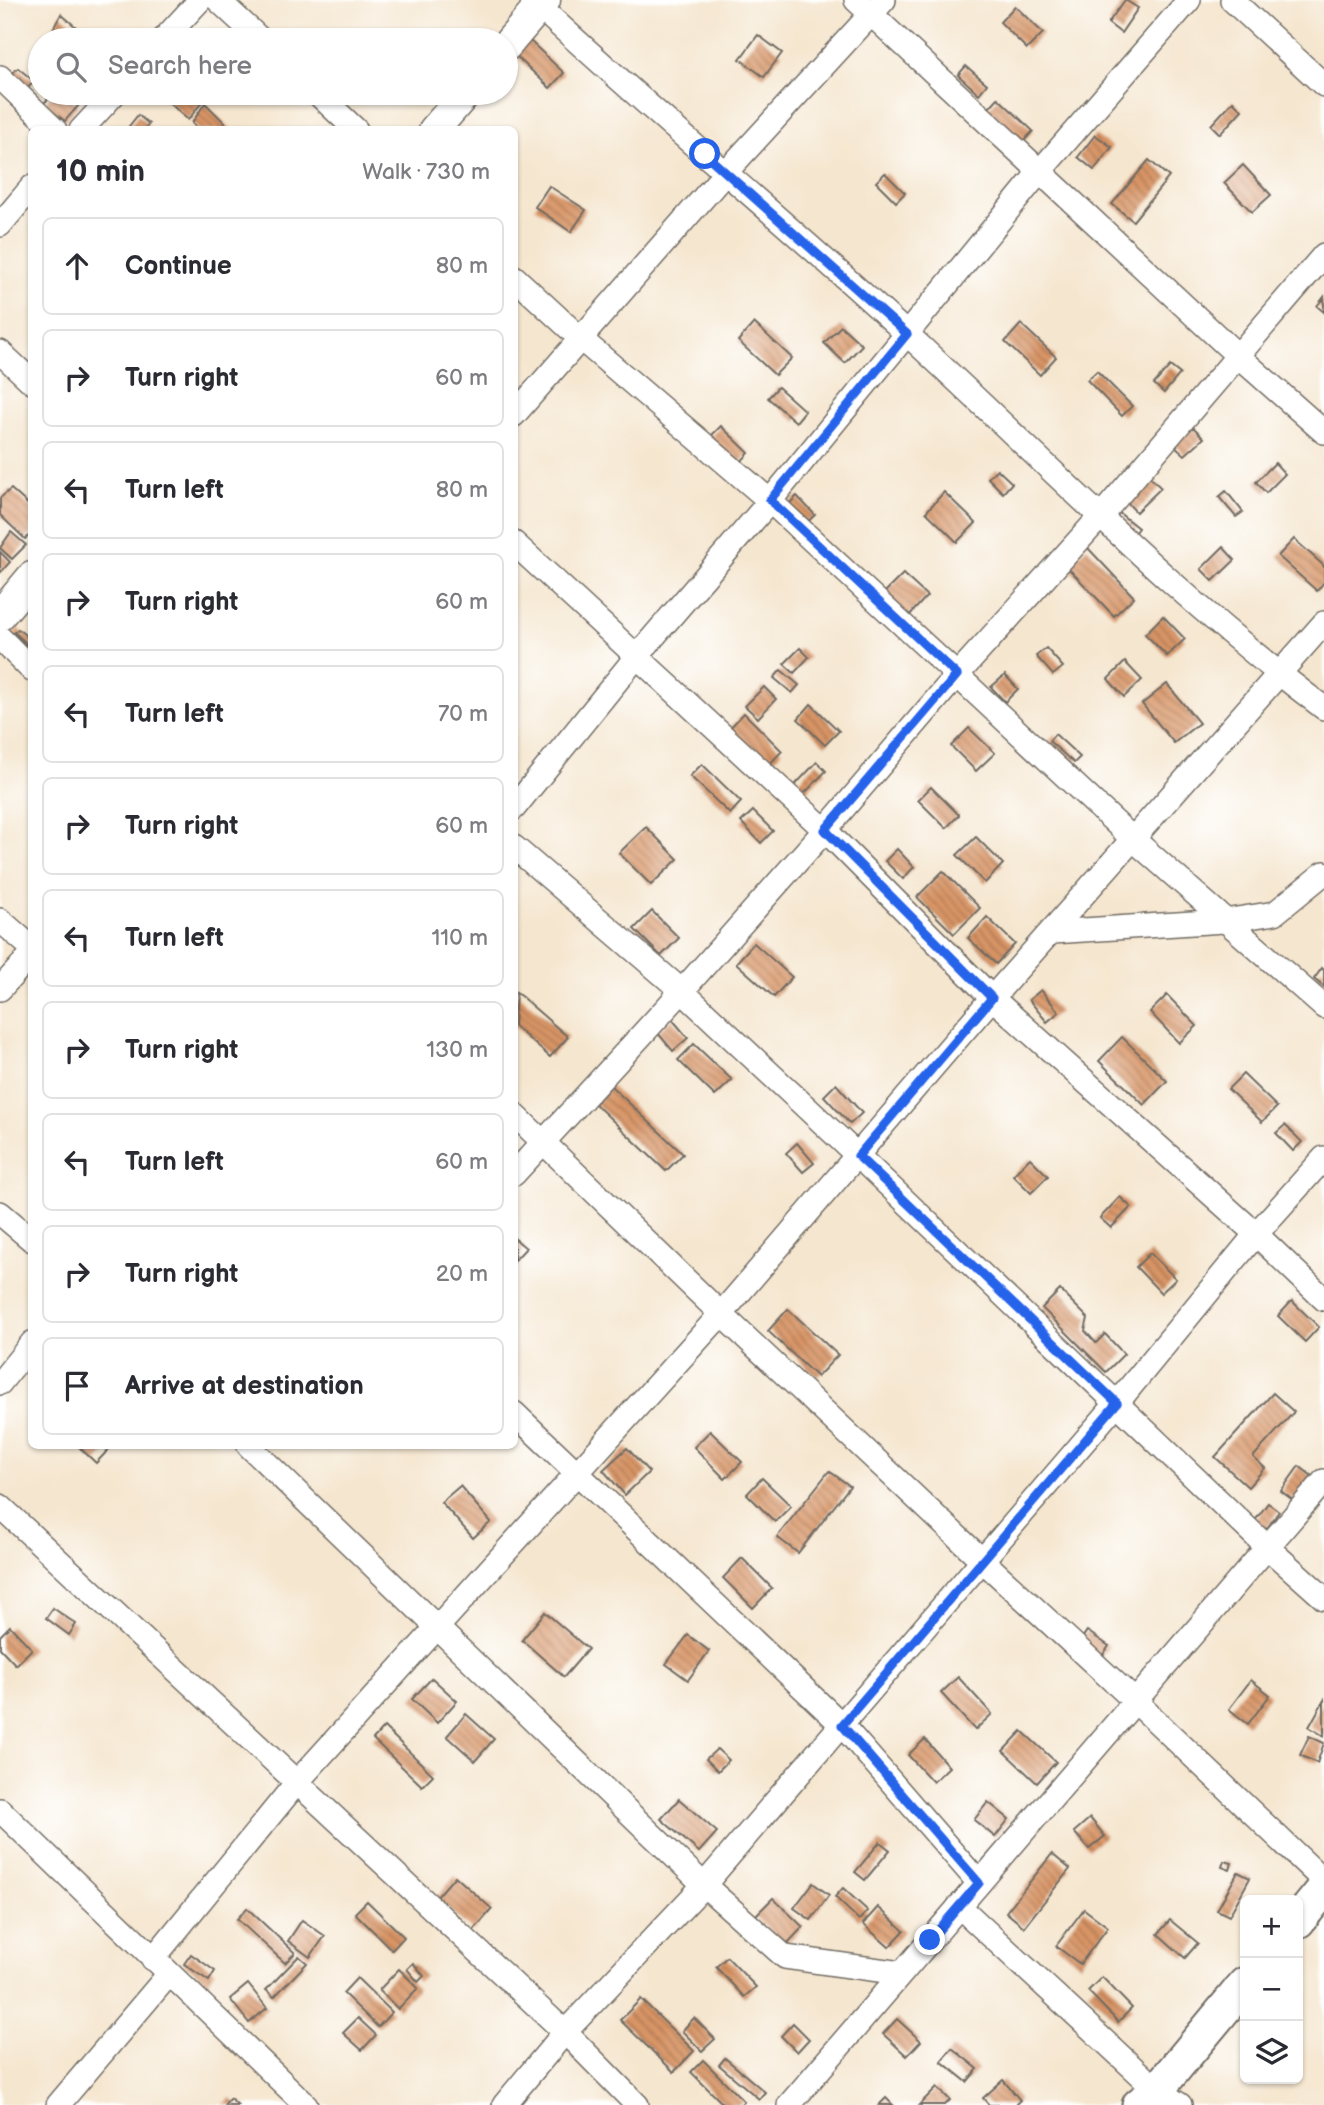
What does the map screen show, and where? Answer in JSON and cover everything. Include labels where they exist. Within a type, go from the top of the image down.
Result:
[{"type":"main road","points":[[1303,1915],[1324,1889]]},
{"type":"main road","points":[[1158,2101],[1240,1991]]},
{"type":"street","points":[[174,28],[200,0]]},
{"type":"street","points":[[218,0],[248,28]]},
{"type":"street","points":[[518,803],[1041,170],[1188,0]]},
{"type":"street","points":[[1232,0],[1324,85]]},
{"type":"street","points":[[518,30],[539,2],[907,334],[1100,517],[1279,674],[1324,708]]},
{"type":"street","points":[[518,411],[871,5],[1237,355],[1324,432]]},
{"type":"street","points":[[0,76],[28,103]]},
{"type":"street","points":[[30,105],[51,126]]},
{"type":"street","points":[[85,126],[104,105]]},
{"type":"street","points":[[330,105],[352,126]]},
{"type":"street","points":[[438,126],[456,105]]},
{"type":"street","points":[[0,225],[28,192]]},
{"type":"street","points":[[518,1170],[825,830],[957,675],[1100,517],[1324,255]]},
{"type":"street","points":[[518,281],[582,340],[770,500],[1134,840],[1324,1007]]},
{"type":"street","points":[[0,352],[28,378]]},
{"type":"street","points":[[518,547],[825,830],[992,998],[1256,1234],[1324,1299]]},
{"type":"street","points":[[0,615],[28,582]]},
{"type":"street","points":[[58,2105],[86,2072],[298,1781],[721,1314],[992,998],[1324,623]]},
{"type":"street","points":[[0,638],[28,666]]},
{"type":"street","points":[[518,850],[682,991],[1267,1547],[1324,1598]]},
{"type":"street","points":[[1052,932],[1224,921],[1275,914],[1324,873]]},
{"type":"street","points":[[0,920],[28,944]]},
{"type":"street","points":[[0,989],[28,958]]},
{"type":"street","points":[[518,1118],[721,1314],[1324,1881]]},
{"type":"street","points":[[504,2105],[565,2032],[704,1885],[1117,1403],[1256,1234],[1324,1158]]},
{"type":"street","points":[[0,1213],[28,1237]]},
{"type":"street","points":[[0,1383],[28,1348]]},
{"type":"street","points":[[518,1417],[842,1725],[979,1883]]},
{"type":"street","points":[[255,1449],[704,1885],[785,1957],[901,1973]]},
{"type":"street","points":[[789,2105],[1324,1481]]},
{"type":"street","points":[[0,1506],[565,2032],[636,2105]]},
{"type":"street","points":[[0,1810],[306,2105]]},
{"type":"street","points":[[959,1906],[1158,2101]]},
{"type":"street","points":[[83,2105],[86,2072]]},
{"type":"building","points":[[1125,0],[1138,8],[1121,33],[1108,23]]},
{"type":"building","points":[[1015,6],[1043,33],[1027,49],[1000,22]]},
{"type":"building","points":[[61,14],[77,28],[54,28]]},
{"type":"building","points":[[758,35],[782,53],[764,77],[740,59]]},
{"type":"building","points":[[527,38],[564,73],[550,88],[518,58],[518,48]]},
{"type":"building","points":[[966,66],[987,84],[979,94],[958,75]]},
{"type":"building","points":[[18,68],[28,76],[28,88],[27,89],[10,75]]},
{"type":"building","points":[[998,98],[1033,131],[1023,142],[988,109]]},
{"type":"building","points":[[1233,101],[1242,110],[1220,134],[1211,125]]},
{"type":"building","points":[[44,105],[79,105],[65,121]]},
{"type":"building","points":[[172,105],[200,105],[188,120]]},
{"type":"building","points":[[204,105],[207,105],[228,126],[195,126],[192,123]]},
{"type":"building","points":[[138,115],[149,124],[147,126],[129,126]]},
{"type":"building","points":[[1095,135],[1112,147],[1094,170],[1078,157]]},
{"type":"building","points":[[1149,160],[1169,177],[1133,221],[1112,204]]},
{"type":"building","points":[[1243,165],[1271,195],[1252,212],[1224,183]]},
{"type":"building","points":[[885,173],[905,193],[896,202],[876,182]]},
{"type":"building","points":[[549,186],[586,210],[571,232],[535,207]]},
{"type":"building","points":[[1324,297],[1324,312],[1317,306]]},
{"type":"building","points":[[754,323],[792,358],[775,375],[738,341]]},
{"type":"building","points":[[1021,324],[1056,357],[1040,375],[1005,342]]},
{"type":"building","points":[[841,326],[862,345],[845,363],[824,343]]},
{"type":"building","points":[[1170,366],[1180,374],[1164,393],[1154,384]]},
{"type":"building","points":[[1097,371],[1132,406],[1122,416],[1087,380]]},
{"type":"building","points":[[778,387],[805,411],[796,422],[768,398]]},
{"type":"building","points":[[721,426],[749,453],[738,465],[710,437]]},
{"type":"building","points":[[1193,427],[1204,438],[1185,455],[1174,445]]},
{"type":"building","points":[[1275,463],[1285,474],[1266,493],[1256,482]]},
{"type":"building","points":[[997,469],[1012,483],[1003,493],[988,478]]},
{"type":"building","points":[[1149,476],[1161,488],[1136,512],[1125,500]]},
{"type":"building","points":[[11,489],[28,504],[28,536],[25,539],[0,515],[0,498]]},
{"type":"building","points":[[1226,491],[1243,512],[1236,517],[1219,497]]},
{"type":"building","points":[[944,492],[976,523],[957,542],[926,512]]},
{"type":"building","points":[[797,496],[815,515],[804,525],[786,507]]},
{"type":"building","points":[[1113,508],[1138,528],[1131,537],[1107,517]]},
{"type":"building","points":[[11,532],[26,545],[12,559],[0,548]]},
{"type":"building","points":[[1294,539],[1324,566],[1324,582],[1317,591],[1278,556]]},
{"type":"building","points":[[1087,547],[1134,597],[1114,616],[1067,567]]},
{"type":"building","points":[[1223,547],[1235,560],[1213,581],[1201,569]]},
{"type":"building","points":[[0,552],[10,562],[0,573]]},
{"type":"building","points":[[903,574],[927,596],[908,617],[883,594]]},
{"type":"building","points":[[1163,616],[1185,639],[1167,656],[1145,634]]},
{"type":"building","points":[[18,629],[28,638],[28,644],[14,632]]},
{"type":"building","points":[[13,633],[28,647],[28,653],[26,655],[7,637]]},
{"type":"building","points":[[800,648],[809,657],[794,673],[784,664]]},
{"type":"building","points":[[1046,648],[1063,667],[1053,675],[1036,656]]},
{"type":"building","points":[[1125,662],[1142,680],[1124,697],[1108,679]]},
{"type":"building","points":[[781,670],[799,685],[792,693],[774,678]]},
{"type":"building","points":[[1005,675],[1018,689],[1005,702],[991,687]]},
{"type":"building","points":[[1167,684],[1199,723],[1174,743],[1142,704]]},
{"type":"building","points":[[764,687],[776,699],[758,718],[745,706]]},
{"type":"building","points":[[811,704],[839,731],[825,745],[798,719]]},
{"type":"building","points":[[744,713],[782,751],[765,769],[727,731]]},
{"type":"building","points":[[969,728],[995,753],[976,771],[951,746]]},
{"type":"building","points":[[1055,734],[1080,757],[1074,763],[1049,741]]},
{"type":"building","points":[[817,762],[826,771],[801,797],[792,788]]},
{"type":"building","points":[[702,764],[741,802],[730,814],[690,776]]},
{"type":"building","points":[[931,787],[959,815],[946,828],[918,800]]},
{"type":"building","points":[[753,811],[773,831],[761,843],[741,822]]},
{"type":"building","points":[[646,827],[678,859],[651,885],[619,853]]},
{"type":"building","points":[[976,837],[1003,864],[985,883],[957,855]]},
{"type":"building","points":[[897,849],[914,867],[903,879],[885,861]]},
{"type":"building","points":[[943,871],[980,908],[954,934],[917,897]]},
{"type":"building","points":[[652,911],[679,938],[661,956],[634,929]]},
{"type":"building","points":[[987,917],[1015,944],[996,964],[968,938]]},
{"type":"building","points":[[754,943],[792,977],[774,997],[736,963]]},
{"type":"building","points":[[1322,968],[1324,970],[1324,987],[1314,979]]},
{"type":"building","points":[[1041,990],[1059,1012],[1047,1022],[1029,1000]]},
{"type":"building","points":[[518,994],[568,1037],[550,1057],[518,1029]]},
{"type":"building","points":[[1167,995],[1197,1026],[1179,1043],[1150,1012]]},
{"type":"building","points":[[672,1019],[688,1038],[673,1051],[657,1032]]},
{"type":"building","points":[[1122,1037],[1167,1081],[1144,1105],[1099,1061]]},
{"type":"building","points":[[694,1044],[732,1080],[715,1096],[678,1060]]},
{"type":"building","points":[[1243,1074],[1277,1107],[1262,1122],[1228,1089]]},
{"type":"building","points":[[836,1084],[862,1113],[850,1124],[824,1096]]},
{"type":"building","points":[[611,1086],[683,1154],[666,1171],[595,1104]]},
{"type":"building","points":[[1285,1125],[1302,1142],[1293,1151],[1276,1133]]},
{"type":"building","points":[[797,1143],[814,1163],[803,1172],[786,1153]]},
{"type":"building","points":[[1030,1158],[1048,1176],[1031,1193],[1013,1175]]},
{"type":"building","points":[[1120,1197],[1131,1207],[1111,1228],[1100,1218]]},
{"type":"building","points":[[518,1241],[526,1248],[518,1257]]},
{"type":"building","points":[[1150,1253],[1176,1279],[1161,1293],[1136,1267]]},
{"type":"building","points":[[1060,1290],[1088,1318],[1085,1331],[1096,1343],[1105,1334],[1124,1354],[1106,1372],[1042,1308]]},
{"type":"building","points":[[1292,1301],[1319,1327],[1305,1342],[1278,1316]]},
{"type":"building","points":[[788,1309],[838,1355],[817,1377],[768,1331]]},
{"type":"building","points":[[1273,1393],[1294,1412],[1253,1457],[1265,1468],[1248,1487],[1215,1457]]},
{"type":"building","points":[[710,1431],[742,1462],[725,1479],[694,1447]]},
{"type":"building","points":[[627,1448],[649,1472],[625,1495],[603,1470]]},
{"type":"building","points":[[81,1449],[109,1449],[96,1463]]},
{"type":"building","points":[[1299,1466],[1312,1476],[1294,1501],[1281,1491]]},
{"type":"building","points":[[829,1471],[850,1486],[798,1553],[777,1537]]},
{"type":"building","points":[[762,1478],[791,1506],[775,1522],[747,1494]]},
{"type":"building","points":[[460,1486],[491,1522],[473,1538],[441,1502]]},
{"type":"building","points":[[1268,1503],[1279,1511],[1266,1530],[1254,1522]]},
{"type":"building","points":[[742,1558],[772,1588],[753,1608],[723,1578]]},
{"type":"building","points":[[53,1608],[76,1624],[69,1635],[46,1618]]},
{"type":"building","points":[[545,1612],[588,1649],[564,1677],[522,1640]]},
{"type":"building","points":[[10,1626],[32,1649],[16,1665],[0,1648],[0,1636]]},
{"type":"building","points":[[1087,1631],[1109,1646],[1098,1662],[1076,1647]]},
{"type":"building","points":[[688,1635],[709,1651],[688,1680],[666,1664]]},
{"type":"building","points":[[958,1677],[992,1714],[975,1730],[941,1693]]},
{"type":"building","points":[[432,1678],[457,1701],[437,1723],[412,1699]]},
{"type":"building","points":[[1251,1680],[1270,1695],[1248,1724],[1229,1709]]},
{"type":"building","points":[[1324,1700],[1324,1736],[1309,1727]]},
{"type":"building","points":[[466,1714],[494,1739],[475,1761],[447,1736]]},
{"type":"building","points":[[384,1727],[433,1775],[422,1786],[373,1739]]},
{"type":"building","points":[[1022,1731],[1056,1762],[1037,1783],[1003,1751]]},
{"type":"building","points":[[1309,1736],[1324,1743],[1317,1763],[1300,1755]]},
{"type":"building","points":[[925,1739],[949,1767],[933,1782],[908,1755]]},
{"type":"building","points":[[717,1749],[729,1760],[718,1771],[706,1759]]},
{"type":"building","points":[[679,1799],[717,1832],[699,1852],[661,1819]]},
{"type":"building","points":[[988,1802],[1009,1819],[995,1837],[974,1820]]},
{"type":"building","points":[[1090,1818],[1105,1836],[1089,1849],[1074,1832]]},
{"type":"building","points":[[880,1842],[890,1850],[865,1880],[855,1872]]},
{"type":"building","points":[[1052,1854],[1070,1869],[1024,1927],[1006,1912]]},
{"type":"building","points":[[1224,1861],[1232,1863],[1230,1870],[1222,1867]]},
{"type":"building","points":[[1238,1872],[1250,1878],[1229,1916],[1217,1910]]},
{"type":"building","points":[[455,1876],[492,1909],[473,1931],[436,1898]]},
{"type":"building","points":[[813,1883],[829,1895],[811,1920],[794,1908]]},
{"type":"building","points":[[843,1888],[868,1911],[859,1920],[835,1897]]},
{"type":"building","points":[[773,1898],[803,1927],[785,1946],[755,1916]]},
{"type":"building","points":[[367,1901],[404,1937],[392,1950],[355,1913]]},
{"type":"building","points":[[878,1907],[904,1931],[889,1947],[863,1924]]},
{"type":"building","points":[[247,1908],[295,1953],[285,1963],[237,1919]]},
{"type":"building","points":[[1084,1909],[1108,1927],[1080,1964],[1056,1946]]},
{"type":"building","points":[[302,1920],[325,1936],[310,1957],[288,1941]]},
{"type":"building","points":[[1170,1920],[1198,1943],[1185,1958],[1158,1934]]},
{"type":"building","points":[[191,1954],[215,1971],[209,1981],[184,1964]]},
{"type":"building","points":[[299,1956],[307,1963],[274,1997],[266,1990]]},
{"type":"building","points":[[727,1957],[756,1987],[744,1997],[716,1967]]},
{"type":"building","points":[[413,1963],[424,1976],[418,1982],[407,1969]]},
{"type":"building","points":[[399,1969],[418,1988],[398,2009],[379,1990]]},
{"type":"building","points":[[1102,1977],[1132,2008],[1118,2022],[1088,1991]]},
{"type":"building","points":[[357,1978],[392,2012],[378,2027],[343,1993]]},
{"type":"building","points":[[248,1984],[267,2008],[249,2023],[230,1999]]},
{"type":"building","points":[[641,1999],[694,2051],[674,2072],[620,2020]]},
{"type":"building","points":[[358,2018],[376,2035],[362,2050],[343,2033]]},
{"type":"building","points":[[694,2018],[715,2039],[702,2051],[682,2031]]},
{"type":"building","points":[[897,2019],[921,2041],[907,2056],[883,2034]]},
{"type":"building","points":[[793,2023],[809,2039],[797,2052],[781,2036]]},
{"type":"building","points":[[952,2048],[978,2069],[967,2082],[941,2061]]},
{"type":"building","points":[[725,2058],[765,2092],[759,2099],[719,2065]]},
{"type":"building","points":[[703,2060],[744,2101],[740,2105],[724,2105],[691,2072]]},
{"type":"building","points":[[1003,2080],[1020,2100],[1015,2105],[989,2105],[983,2098]]},
{"type":"building","points":[[937,2087],[950,2100],[945,2105],[919,2105]]},
{"type":"building","points":[[230,2098],[238,2105],[224,2105]]},
{"type":"building","points":[[886,2098],[893,2105],[879,2105]]},
{"type":"route","points":[[705,154],[907,334],[770,500],[957,675],[825,830],[992,998],[858,1156],[1117,1403],[842,1725],[979,1883],[930,1940]]}]
